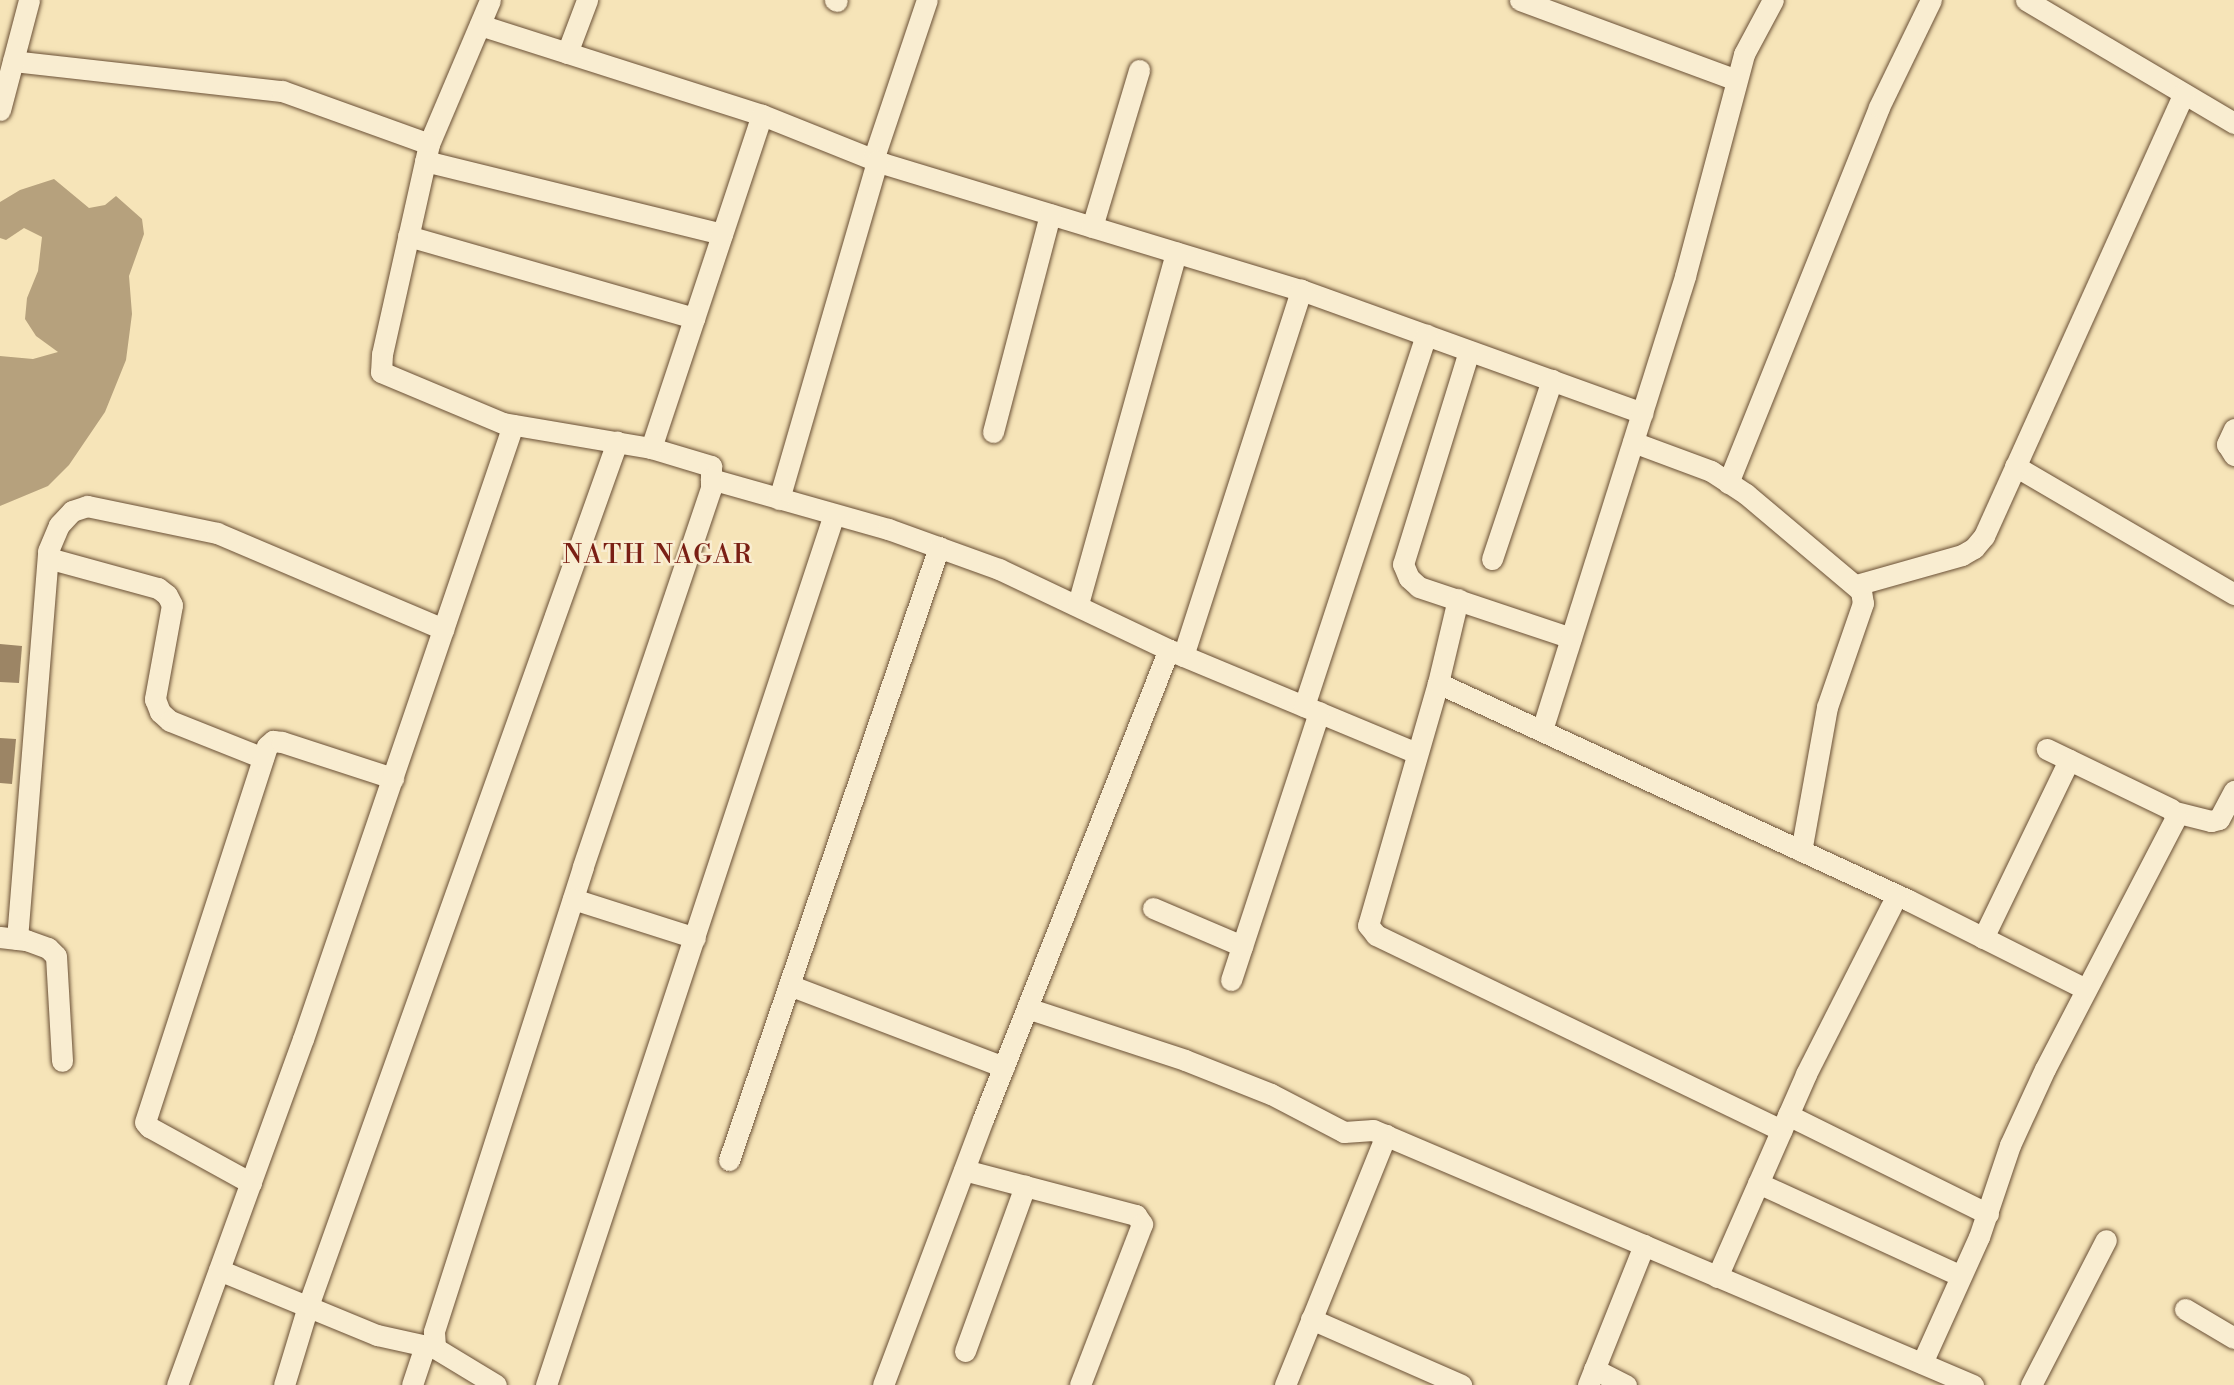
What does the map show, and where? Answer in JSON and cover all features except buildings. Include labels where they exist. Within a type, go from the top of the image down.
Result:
[{"type":"street","points":[[0,110],[29,0]]},
{"type":"street","points":[[412,1385],[430,1347],[573,900],[711,488],[711,466],[651,448],[513,425],[381,372],[427,152],[489,0]]},
{"type":"street","points":[[567,53],[587,0]]},
{"type":"street","points":[[779,499],[875,160],[927,0]]},
{"type":"street","points":[[1520,0],[1736,80]]},
{"type":"street","points":[[1542,730],[1685,276],[1736,80],[1752,38],[1773,0]]},
{"type":"street","points":[[1728,482],[1879,107],[1931,0]]},
{"type":"street","points":[[2038,3],[2234,123]]},
{"type":"street","points":[[480,25],[762,115],[875,160],[1301,290],[1642,413]]},
{"type":"street","points":[[13,61],[282,91],[427,152],[722,234]]},
{"type":"street","points":[[1092,227],[1139,70]]},
{"type":"street","points":[[1856,585],[1962,555],[1974,548],[1984,536],[2184,93]]},
{"type":"street","points":[[651,448],[762,115]]},
{"type":"street","points":[[993,432],[1050,214]]},
{"type":"street","points":[[408,236],[694,318]]},
{"type":"street","points":[[1078,604],[1177,252]]},
{"type":"street","points":[[883,1385],[1027,1008],[1176,652],[1301,290]]},
{"type":"street","points":[[1231,980],[1426,335]]},
{"type":"street","points":[[1469,351],[1403,564],[1409,579],[1419,587],[1571,638]]},
{"type":"street","points":[[1492,559],[1552,380]]},
{"type":"street","points":[[177,1385],[393,778],[513,425]]},
{"type":"street","points":[[2234,429],[2227,444],[2234,454]]},
{"type":"street","points":[[284,1385],[308,1306],[617,442]]},
{"type":"street","points":[[1633,442],[1711,471],[1728,482],[1861,591],[1863,603],[1827,707],[1801,851]]},
{"type":"street","points":[[2015,466],[2234,594]]},
{"type":"street","points":[[711,479],[939,547],[1078,604],[1176,652],[1418,753]]},
{"type":"street","points":[[62,1061],[56,956],[48,948],[8,938],[48,558],[59,525],[72,511],[88,506],[240,541],[443,629]]},
{"type":"street","points":[[546,1385],[834,514]]},
{"type":"street","points":[[729,1160],[939,547]]},
{"type":"street","points":[[48,558],[158,589],[167,595],[172,605],[155,699],[160,712],[170,721],[263,758]]},
{"type":"street","points":[[1458,599],[1438,682],[1370,914],[1368,925],[1376,935],[1988,1214]]},
{"type":"street","points":[[1438,682],[1898,895],[2086,989]]},
{"type":"street","points":[[251,1183],[149,1128],[145,1122],[263,758],[272,741],[282,742],[393,778]]},
{"type":"street","points":[[2047,750],[2175,812],[2211,821],[2219,819],[2234,791]]},
{"type":"street","points":[[1983,938],[2069,760]]},
{"type":"street","points":[[1922,1363],[1988,1214],[2010,1145],[2086,989],[2175,824],[2175,812]]},
{"type":"street","points":[[1717,1277],[1785,1122],[1898,895]]},
{"type":"street","points":[[573,900],[695,938]]},
{"type":"street","points":[[1153,908],[1242,946]]},
{"type":"street","points":[[789,985],[1004,1067]]},
{"type":"street","points":[[1027,1008],[1185,1060],[1271,1094],[1344,1132],[1366,1128],[1386,1135],[1973,1385]]},
{"type":"street","points":[[1285,1385],[1386,1135]]},
{"type":"street","points":[[964,1170],[1136,1215],[1142,1224],[1080,1385]]},
{"type":"street","points":[[1758,1183],[1961,1276]]},
{"type":"street","points":[[965,1351],[1025,1186]]},
{"type":"street","points":[[2031,1385],[2106,1240]]},
{"type":"street","points":[[1626,1385],[1591,1377],[1644,1245]]},
{"type":"street","points":[[219,1270],[377,1335],[430,1347],[496,1385]]},
{"type":"street","points":[[2185,1308],[2234,1338]]},
{"type":"street","points":[[1311,1320],[1461,1385]]},
{"type":"shaded area","points":[[54,179],[89,208],[105,205],[116,196],[142,219],[144,234],[129,276],[132,314],[126,360],[105,412],[69,465],[48,486],[0,506],[0,356],[33,359],[58,352],[36,336],[25,319],[27,298],[38,271],[42,237],[24,228],[6,240],[0,238],[0,202],[20,190]]},
{"type":"district","name":"NATH NAGAR","points":[[658,556]]}]
